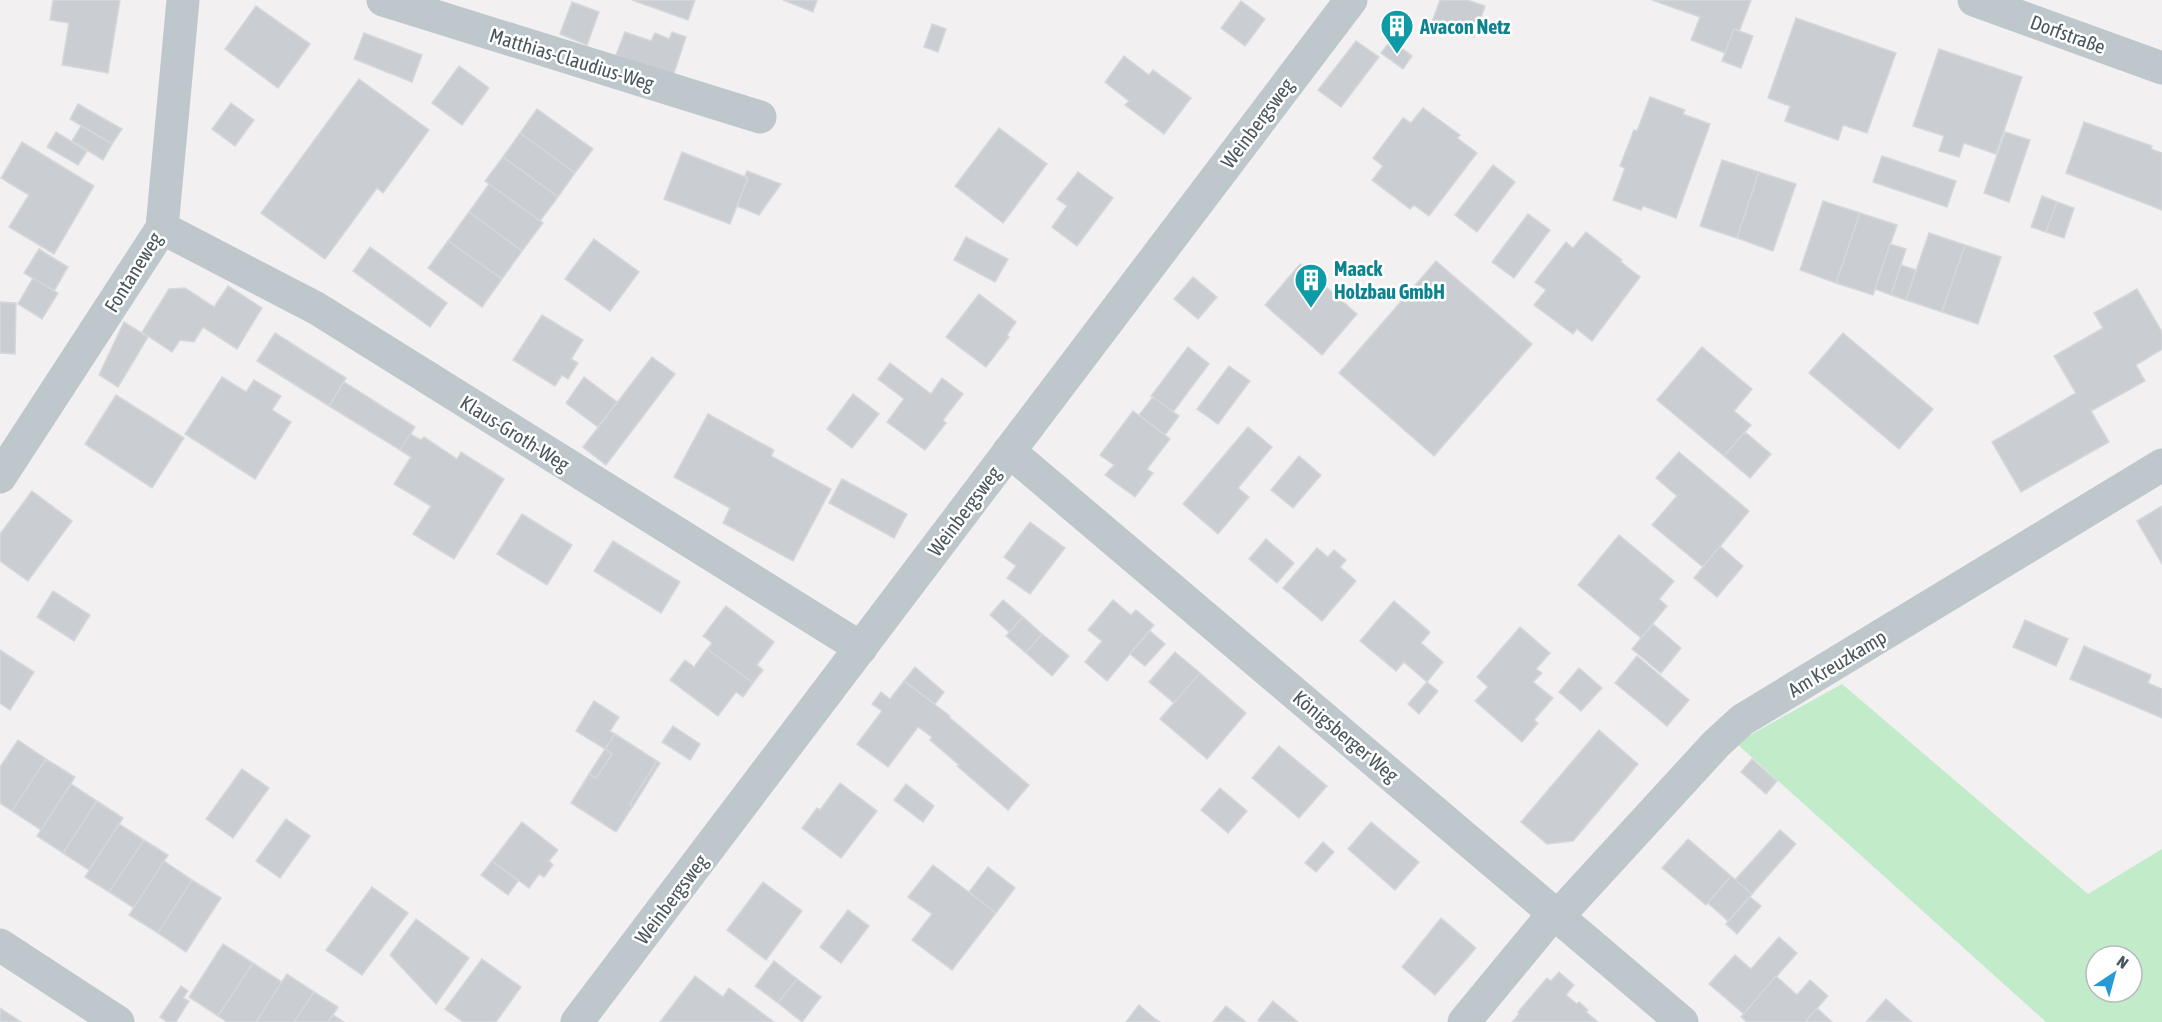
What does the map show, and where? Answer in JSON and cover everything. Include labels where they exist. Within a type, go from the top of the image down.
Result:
[{"type":"street","name":"Fontaneweg","points":[[0,477],[162,228],[183,0]]},
{"type":"street","name":"Matthias-Claudius-Weg","points":[[383,0],[760,117]]},
{"type":"street","name":"Weinbergsweg","points":[[577,1022],[1351,0]]},
{"type":"street","name":"Dorfstraße","points":[[1974,0],[2162,68]]},
{"type":"street","name":"Klaus-Groth-Weg","points":[[162,228],[316,308],[861,648]]},
{"type":"street","name":"Königsberger Weg","points":[[1009,451],[1682,1022]]},
{"type":"street","name":"Am Kreuzkamp","points":[[1464,1022],[1556,915],[1716,744],[1742,720],[2162,465]]},
{"type":"street","points":[[0,945],[118,1022]]},
{"type":"green space","points":[[1842,684],[2088,894],[2162,849],[2162,1022],[2046,1022],[1736,743]]},
{"type":"building","points":[[53,0],[120,0],[108,73],[62,65],[69,23],[50,20]]},
{"type":"building","points":[[632,0],[695,0],[688,20]]},
{"type":"building","points":[[783,0],[817,0],[813,12]]},
{"type":"building","points":[[1440,0],[1467,0],[1485,6],[1474,37],[1432,22]]},
{"type":"building","points":[[1652,0],[1751,0],[1739,32],[1734,29],[1725,53],[1691,40],[1700,17]]},
{"type":"building","points":[[1241,1],[1265,19],[1245,46],[1221,28]]},
{"type":"building","points":[[572,2],[599,12],[587,45],[560,34]]},
{"type":"building","points":[[256,6],[310,44],[278,88],[225,49]]},
{"type":"building","points":[[1796,18],[1896,53],[1867,133],[1843,125],[1838,140],[1785,121],[1790,106],[1768,98]]},
{"type":"building","points":[[932,24],[946,29],[938,52],[924,47]]},
{"type":"building","points":[[1734,29],[1753,36],[1741,68],[1722,61]]},
{"type":"building","points":[[625,32],[651,41],[655,33],[669,39],[672,32],[686,37],[673,76],[616,55]]},
{"type":"building","points":[[364,33],[422,55],[412,82],[354,59]]},
{"type":"building","name":"Avacon Netz","points":[[1391,40],[1412,56],[1403,69],[1381,53]]},
{"type":"building","points":[[1356,41],[1379,57],[1341,107],[1318,90]]},
{"type":"building","points":[[1939,49],[2022,77],[1996,154],[1964,143],[1959,157],[1939,151],[1944,136],[1913,126]]},
{"type":"building","points":[[1124,56],[1149,75],[1153,70],[1191,98],[1164,134],[1125,105],[1129,101],[1105,82]]},
{"type":"building","points":[[459,66],[489,88],[462,125],[432,103]]},
{"type":"building","points":[[359,79],[429,130],[383,193],[377,188],[325,259],[261,213]]},
{"type":"building","points":[[1650,97],[1685,110],[1683,114],[1710,124],[1676,218],[1643,206],[1641,210],[1613,200],[1625,168],[1620,166]]},
{"type":"building","points":[[231,103],[254,120],[235,146],[212,129]]},
{"type":"building","points":[[78,104],[122,129],[112,144],[70,119]]},
{"type":"building","points":[[1423,108],[1460,135],[1457,138],[1477,153],[1429,216],[1414,205],[1410,209],[1372,180],[1383,166],[1373,158],[1403,118],[1411,123]]},
{"type":"building","points":[[537,109],[593,149],[575,173],[520,133]]},
{"type":"building","points":[[2084,122],[2152,146],[2151,149],[2162,153],[2162,210],[2066,173]]},
{"type":"building","points":[[81,126],[112,144],[103,160],[72,141]]},
{"type":"building","points":[[999,128],[1047,164],[1003,223],[955,186]]},
{"type":"building","points":[[56,132],[87,151],[78,165],[47,147]]},
{"type":"building","points":[[2005,132],[2030,140],[2009,202],[1984,193]]},
{"type":"building","points":[[520,133],[575,173],[558,197],[503,157]]},
{"type":"building","points":[[22,142],[94,186],[54,254],[9,227],[29,195],[1,178]]},
{"type":"building","points":[[682,152],[748,178],[730,224],[664,199]]},
{"type":"building","points":[[1882,156],[1956,181],[1947,207],[1873,182]]},
{"type":"building","points":[[503,157],[558,197],[540,221],[485,181]]},
{"type":"building","points":[[1722,160],[1759,172],[1737,238],[1700,226]]},
{"type":"building","points":[[1493,165],[1515,182],[1477,232],[1455,215]]},
{"type":"building","points":[[747,171],[781,184],[759,215],[737,206],[748,178],[745,176]]},
{"type":"building","points":[[1078,172],[1113,198],[1077,246],[1052,227],[1067,206],[1057,199]]},
{"type":"building","points":[[1759,172],[1796,184],[1773,251],[1737,238]]},
{"type":"building","points":[[489,184],[543,223],[522,251],[469,212]]},
{"type":"building","points":[[2042,196],[2057,202],[2046,232],[2031,227]]},
{"type":"building","points":[[1823,201],[1860,213],[1836,283],[1800,270]]},
{"type":"building","points":[[2057,202],[2074,208],[2064,238],[2046,232]]},
{"type":"building","points":[[469,212],[522,251],[502,279],[448,241]]},
{"type":"building","points":[[1860,213],[1897,225],[1873,295],[1836,283]]},
{"type":"building","points":[[1528,214],[1550,230],[1514,278],[1492,262]]},
{"type":"building","points":[[1586,232],[1640,277],[1592,341],[1577,329],[1573,334],[1534,305],[1546,290],[1535,282],[1566,242],[1573,248]]},
{"type":"building","points":[[1929,233],[1965,245],[1942,312],[1906,300]]},
{"type":"building","points":[[966,237],[1008,259],[995,282],[954,260]]},
{"type":"building","points":[[594,239],[639,272],[610,311],[565,279]]},
{"type":"building","points":[[448,241],[502,279],[482,307],[428,268]]},
{"type":"building","points":[[1890,244],[1906,249],[1891,295],[1875,289]]},
{"type":"building","points":[[1965,245],[2001,257],[1978,324],[1942,312]]},
{"type":"building","points":[[370,247],[447,303],[430,327],[353,271]]},
{"type":"building","points":[[39,249],[68,267],[54,291],[24,273]]},
{"type":"building","points":[[1436,261],[1532,344],[1434,456],[1339,373]]},
{"type":"building","name":"Maack Holzbau GmbH","points":[[1300,264],[1357,314],[1322,355],[1265,305]]},
{"type":"building","points":[[1901,265],[1916,270],[1906,300],[1891,295]]},
{"type":"building","points":[[1193,277],[1217,297],[1198,319],[1174,299]]},
{"type":"building","points":[[33,278],[58,293],[42,319],[18,304]]},
{"type":"building","points":[[228,286],[262,308],[237,349],[203,327],[194,342],[180,340],[172,352],[142,332],[169,289],[185,288],[214,307]]},
{"type":"building","points":[[2137,289],[2162,332],[2162,349],[2136,365],[2145,381],[2091,411],[2109,442],[2021,492],[1992,442],[2076,393],[2054,356],[2103,328],[2094,313]]},
{"type":"building","points":[[979,294],[1016,322],[1007,335],[1009,337],[986,367],[946,337]]},
{"type":"building","points":[[0,302],[16,303],[15,354],[0,353]]},
{"type":"building","points":[[542,315],[583,340],[571,359],[578,363],[568,379],[562,375],[555,386],[513,360]]},
{"type":"building","points":[[124,322],[148,337],[118,387],[99,375]]},
{"type":"building","points":[[275,333],[346,378],[329,406],[257,361]]},
{"type":"building","points":[[1843,333],[1933,409],[1899,449],[1809,373]]},
{"type":"building","points":[[1188,347],[1209,364],[1173,412],[1151,396]]},
{"type":"building","points":[[1702,347],[1752,389],[1734,411],[1751,425],[1724,456],[1657,400]]},
{"type":"building","points":[[652,357],[675,374],[606,465],[583,447]]},
{"type":"building","points":[[890,363],[931,394],[942,378],[963,394],[943,420],[946,423],[925,450],[887,422],[904,399],[878,379]]},
{"type":"building","points":[[1229,366],[1250,381],[1218,424],[1197,409]]},
{"type":"building","points":[[222,377],[246,392],[254,380],[281,396],[272,410],[291,422],[255,479],[185,434]]},
{"type":"building","points":[[584,377],[617,402],[598,427],[566,403]]},
{"type":"building","points":[[344,382],[415,427],[400,450],[329,406]]},
{"type":"building","points":[[853,394],[879,414],[852,448],[827,429]]},
{"type":"building","points":[[116,395],[184,438],[152,488],[85,444]]},
{"type":"building","points":[[1153,397],[1179,416],[1165,435],[1139,415]]},
{"type":"building","points":[[1133,411],[1170,439],[1147,469],[1153,473],[1135,497],[1105,475],[1114,465],[1100,455]]},
{"type":"building","points":[[708,414],[774,450],[771,456],[831,489],[793,561],[723,523],[730,508],[674,477]]},
{"type":"building","points":[[1248,427],[1272,447],[1238,488],[1249,497],[1218,534],[1183,504]]},
{"type":"building","points":[[1745,432],[1771,454],[1750,478],[1724,456]]},
{"type":"building","points":[[410,434],[421,440],[424,437],[457,459],[461,452],[504,479],[454,559],[413,534],[431,506],[394,484],[411,457],[400,450]]},
{"type":"building","points":[[1679,452],[1749,511],[1703,567],[1652,525],[1677,496],[1656,478]]},
{"type":"building","points":[[1299,456],[1321,475],[1293,508],[1271,490]]},
{"type":"building","points":[[842,479],[907,514],[894,538],[829,503]]},
{"type":"building","points":[[32,491],[72,521],[28,581],[0,561],[0,534]]},
{"type":"building","points":[[2162,506],[2162,564],[2137,521]]},
{"type":"building","points":[[522,514],[572,545],[547,585],[497,554]]},
{"type":"building","points":[[1030,522],[1065,548],[1030,594],[1007,578],[1016,566],[1004,557]]},
{"type":"building","points":[[1619,535],[1674,581],[1659,599],[1667,606],[1641,638],[1578,585]]},
{"type":"building","points":[[1266,539],[1294,563],[1277,583],[1249,559]]},
{"type":"building","points":[[613,541],[680,582],[661,613],[594,571]]},
{"type":"building","points":[[1720,546],[1743,566],[1717,597],[1694,578]]},
{"type":"building","points":[[1317,548],[1328,557],[1334,550],[1346,560],[1340,567],[1356,581],[1322,621],[1283,588]]},
{"type":"building","points":[[53,591],[90,615],[74,641],[37,617]]},
{"type":"building","points":[[1003,600],[1023,617],[1010,633],[990,615]]},
{"type":"building","points":[[1113,600],[1131,615],[1136,610],[1154,625],[1107,681],[1085,662],[1102,641],[1088,630]]},
{"type":"building","points":[[1394,601],[1430,632],[1421,643],[1443,662],[1427,682],[1404,662],[1396,671],[1360,641]]},
{"type":"building","points":[[726,606],[774,642],[757,665],[763,670],[753,683],[707,649],[712,643],[703,636]]},
{"type":"building","points":[[1023,617],[1042,634],[1026,653],[1006,636]]},
{"type":"building","points":[[2025,620],[2068,639],[2056,666],[2013,647]]},
{"type":"building","points":[[1653,624],[1681,648],[1661,673],[1632,649]]},
{"type":"building","points":[[1520,627],[1550,653],[1536,669],[1542,673],[1533,682],[1553,698],[1534,720],[1538,723],[1522,742],[1475,701],[1488,687],[1477,677]]},
{"type":"building","points":[[1150,631],[1165,644],[1145,666],[1130,654]]},
{"type":"building","points":[[1042,634],[1069,656],[1052,676],[1026,653]]},
{"type":"building","points":[[2084,646],[2151,675],[2148,683],[2162,689],[2162,718],[2070,679]]},
{"type":"building","points":[[707,649],[753,683],[743,697],[736,692],[718,716],[670,680],[685,660],[694,667]]},
{"type":"building","points":[[0,650],[34,672],[10,710],[0,703]]},
{"type":"building","points":[[1175,652],[1200,673],[1174,703],[1149,682]]},
{"type":"building","points":[[1637,656],[1689,700],[1667,726],[1615,683]]},
{"type":"building","points":[[915,667],[944,692],[935,704],[904,681]]},
{"type":"building","points":[[1579,668],[1602,688],[1581,711],[1559,692]]},
{"type":"building","points":[[1200,673],[1246,713],[1207,759],[1160,719]]},
{"type":"building","points":[[904,681],[950,716],[1029,785],[1008,810],[957,766],[959,765],[930,740],[932,737],[918,727],[888,767],[857,744],[882,711],[872,704],[881,692],[890,699]]},
{"type":"building","points":[[1427,682],[1438,691],[1419,714],[1408,704]]},
{"type":"building","points":[[594,701],[619,717],[610,731],[615,734],[605,749],[576,731]]},
{"type":"building","points":[[673,726],[700,744],[690,760],[662,742]]},
{"type":"building","points":[[1599,730],[1638,764],[1573,841],[1547,844],[1521,822]]},
{"type":"building","points":[[615,734],[657,761],[630,804],[633,806],[616,832],[571,803],[589,774],[596,778],[612,754],[605,749]]},
{"type":"building","points":[[18,740],[46,759],[12,811],[0,803],[0,767]]},
{"type":"building","points":[[1279,746],[1327,786],[1299,818],[1252,778]]},
{"type":"building","points":[[605,749],[612,754],[596,778],[589,774]]},
{"type":"building","points":[[46,759],[75,777],[41,830],[12,811]]},
{"type":"building","points":[[1752,759],[1777,781],[1766,794],[1741,772]]},
{"type":"building","points":[[657,761],[660,763],[633,806],[630,804]]},
{"type":"building","points":[[242,769],[269,788],[233,838],[206,819]]},
{"type":"building","points":[[840,783],[877,811],[841,858],[802,828],[817,808],[820,810]]},
{"type":"building","points":[[71,784],[97,801],[63,853],[37,836]]},
{"type":"building","points":[[906,784],[934,806],[923,822],[894,800]]},
{"type":"building","points":[[1220,788],[1247,811],[1228,833],[1201,810]]},
{"type":"building","points":[[97,801],[123,818],[89,870],[63,853]]},
{"type":"building","points":[[286,819],[310,836],[280,878],[256,861]]},
{"type":"building","points":[[522,822],[558,850],[549,861],[553,865],[544,877],[539,874],[529,888],[492,861]]},
{"type":"building","points":[[1371,822],[1419,862],[1395,890],[1348,849]]},
{"type":"building","points":[[119,824],[144,840],[109,892],[85,877]]},
{"type":"building","points":[[1780,830],[1796,844],[1752,894],[1735,880]]},
{"type":"building","points":[[1688,839],[1731,876],[1706,905],[1662,868]]},
{"type":"building","points":[[144,840],[168,855],[134,908],[109,892]]},
{"type":"building","points":[[1323,842],[1334,852],[1316,872],[1305,863]]},
{"type":"building","points":[[164,861],[192,880],[158,933],[129,915]]},
{"type":"building","points":[[492,861],[518,881],[508,895],[481,875]]},
{"type":"building","points":[[933,865],[996,913],[952,970],[912,940],[932,914],[908,897]]},
{"type":"building","points":[[988,867],[1015,888],[996,913],[969,892]]},
{"type":"building","points":[[1731,876],[1752,894],[1728,921],[1708,903]]},
{"type":"building","points":[[192,880],[221,898],[186,952],[158,933]]},
{"type":"building","points":[[763,882],[802,911],[766,960],[727,930]]},
{"type":"building","points":[[372,887],[408,913],[362,975],[326,950]]},
{"type":"building","points":[[1750,897],[1761,906],[1737,934],[1726,924]]},
{"type":"building","points":[[848,910],[869,926],[841,963],[820,947]]},
{"type":"building","points":[[1441,918],[1476,948],[1435,995],[1402,967]]},
{"type":"building","points":[[416,919],[469,958],[436,1004],[390,955]]},
{"type":"building","points":[[1779,937],[1797,953],[1744,1014],[1709,984],[1735,955],[1751,969]]},
{"type":"building","points":[[223,944],[253,963],[218,1016],[189,997]]},
{"type":"building","points":[[482,959],[521,987],[496,1022],[463,1022],[445,1009]]},
{"type":"building","points":[[774,961],[797,979],[778,1003],[755,986]]},
{"type":"building","points":[[253,963],[282,982],[256,1022],[227,1022],[218,1016]]},
{"type":"building","points":[[1559,972],[1574,985],[1566,995],[1577,1004],[1579,1002],[1588,1010],[1586,1012],[1598,1022],[1512,1022],[1547,978],[1551,981]]},
{"type":"building","points":[[287,974],[314,992],[294,1022],[256,1022]]},
{"type":"building","points":[[695,976],[723,997],[729,988],[774,1022],[660,1022]]},
{"type":"building","points":[[1776,976],[1797,995],[1810,980],[1828,996],[1805,1022],[1747,1022],[1741,1017]]},
{"type":"building","points":[[797,979],[821,997],[802,1022],[778,1003]]},
{"type":"building","points":[[181,986],[188,991],[183,998],[189,1001],[176,1022],[167,1022],[160,1017]]},
{"type":"building","points":[[314,992],[338,1007],[333,1015],[328,1022],[294,1022]]},
{"type":"building","points":[[1886,999],[1905,1016],[1912,1022],[1867,1021]]},
{"type":"building","points":[[1273,1001],[1298,1022],[1260,1022],[1258,1020]]},
{"type":"building","points":[[1139,1005],[1155,1019],[1160,1022],[1126,1022]]},
{"type":"building","points":[[1226,1006],[1246,1022],[1213,1022]]},
{"type":"building","points":[[0,1008],[21,1022],[0,1022]]},
{"type":"building","points":[[1817,1008],[1832,1022],[1805,1022]]},
{"type":"building","points":[[333,1015],[344,1022],[328,1022]]},
{"type":"place","name":"Avacon Netz","points":[[1397,55]]},
{"type":"place","name":"Maack Holzbau GmbH","points":[[1311,309]]}]
